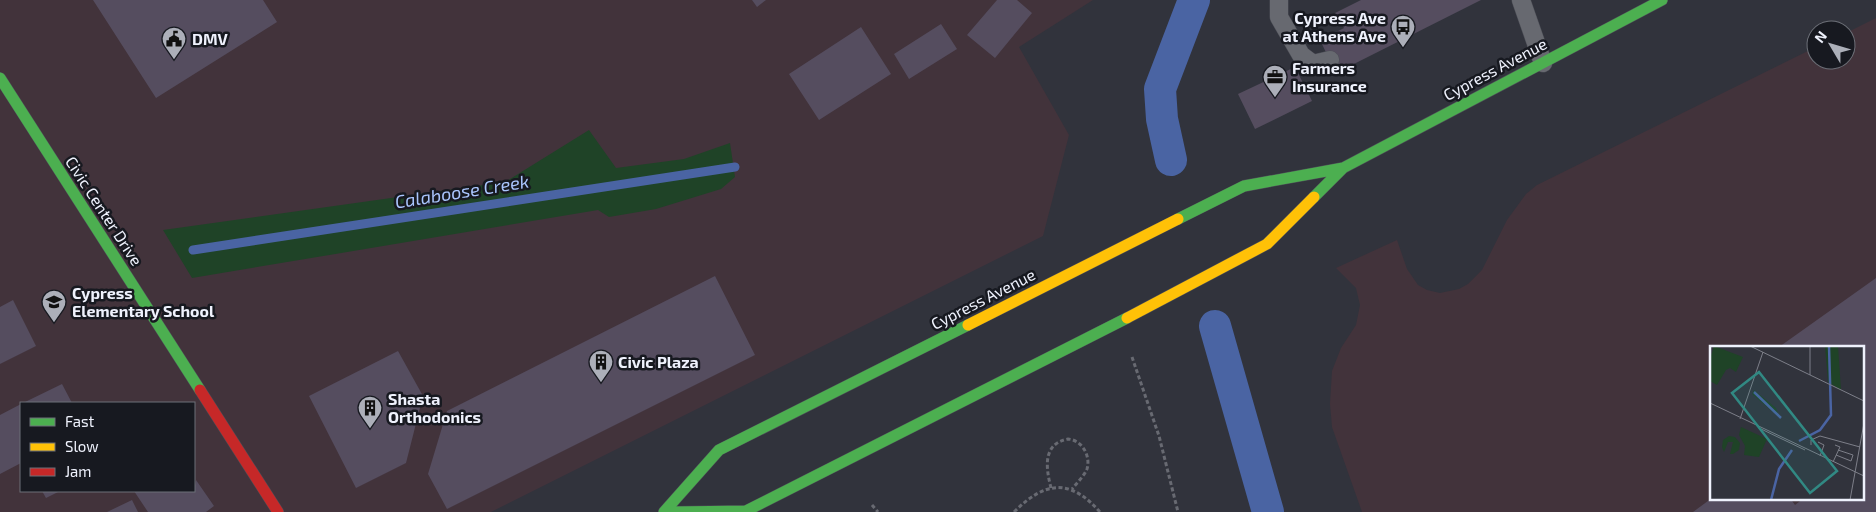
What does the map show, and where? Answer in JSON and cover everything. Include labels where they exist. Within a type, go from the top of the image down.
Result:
[{"type":"main road","name":"Cypress Avenue","points":[[674,512],[746,511],[1113,326],[1267,244],[1344,168],[1662,0]]},
{"type":"main road","name":"Civic Center Drive","points":[[0,78],[278,512]]},
{"type":"main road","name":"Cypress Avenue","points":[[664,512],[719,450],[1244,186],[1344,168]]},
{"type":"lane","points":[[1279,0],[1279,17],[1301,55],[1313,64],[1330,60]]},
{"type":"lane","points":[[1521,0],[1543,63]]},
{"type":"path","points":[[1132,357],[1159,436],[1178,512]]},
{"type":"path","points":[[1051,488],[1046,470],[1048,454],[1054,444],[1068,439],[1081,445],[1088,460],[1086,472],[1072,489]]},
{"type":"path","points":[[1014,512],[1023,503],[1051,488],[1072,489],[1100,512]]},
{"type":"path","points":[[872,505],[878,512]]},
{"type":"shaded area","points":[[0,0],[1093,0],[1019,47],[1069,135],[1043,236],[491,512],[0,512]]},
{"type":"shaded area","points":[[1876,18],[1876,512],[1362,512],[1332,427],[1330,404],[1332,371],[1341,348],[1356,325],[1360,305],[1356,288],[1336,268],[1397,240],[1407,269],[1418,285],[1427,290],[1440,293],[1459,289],[1468,284],[1482,270],[1507,220],[1526,194],[1537,185],[1806,52],[1806,70],[1856,70],[1856,28]]},
{"type":"green space","points":[[589,130],[616,168],[684,159],[730,143],[735,177],[721,189],[656,209],[609,217],[598,210],[192,278],[163,230],[505,182]]},
{"type":"building","name":"DMV","points":[[93,0],[263,0],[277,22],[156,98]]},
{"type":"building","points":[[752,0],[766,0],[757,7]]},
{"type":"building","points":[[997,0],[1017,0],[1032,13],[995,58],[967,35]]},
{"type":"building","points":[[1361,0],[1481,0],[1336,73],[1320,40],[1344,28],[1335,13]]},
{"type":"building","points":[[941,24],[957,49],[909,79],[894,54]]},
{"type":"building","points":[[861,27],[891,74],[819,120],[789,74]]},
{"type":"building","name":"Farmers Insurance","points":[[1295,67],[1312,101],[1255,129],[1238,94]]},
{"type":"building","name":"Civic Plaza","points":[[715,276],[755,355],[447,509],[428,474],[447,411]]},
{"type":"building","points":[[1876,278],[1876,512],[1693,512],[1710,499],[1791,500],[1795,505],[1801,500],[1864,500],[1864,346],[1780,346]]},
{"type":"building","points":[[13,300],[36,346],[0,364],[0,307]]},
{"type":"building","name":"Shasta Orthodonics","points":[[398,351],[423,396],[406,463],[356,488],[309,396]]},
{"type":"building","points":[[62,384],[71,402],[25,402]]},
{"type":"building","points":[[20,405],[20,464],[0,474],[0,415]]},
{"type":"building","points":[[196,480],[214,506],[206,512],[148,512],[135,492],[195,492]]},
{"type":"building","points":[[43,492],[58,492],[46,498]]},
{"type":"building","points":[[132,500],[138,512],[107,512]]},
{"type":"waterway","points":[[1171,160],[1162,119],[1160,89],[1194,0]]},
{"type":"waterway","name":"Calaboose Creek","points":[[193,250],[735,167]]},
{"type":"waterway","points":[[1215,326],[1268,512]]},
{"type":"traffic: fast","points":[[1314,197],[1343,168],[1662,0]]},
{"type":"traffic: fast","points":[[0,78],[200,390]]},
{"type":"traffic: fast","points":[[1178,219],[1244,186],[1343,168]]},
{"type":"traffic: fast","points":[[674,512],[746,511],[1127,318]]},
{"type":"traffic: fast","points":[[664,512],[719,450],[968,325]]},
{"type":"traffic: slow","points":[[1127,318],[1267,244],[1314,197]]},
{"type":"traffic: slow","points":[[968,325],[1178,219]]},
{"type":"traffic: jam","points":[[200,390],[278,512]]},
{"type":"place","name":"Cypress Ave at Athens Ave","points":[[1403,48]]},
{"type":"place","name":"DMV","points":[[174,60]]},
{"type":"place","name":"Farmers Insurance","points":[[1275,98]]},
{"type":"place","name":"Cypress Elementary School","points":[[54,323]]},
{"type":"place","name":"Civic Plaza","points":[[601,383]]},
{"type":"place","name":"Shasta Orthodonics","points":[[370,429]]}]
